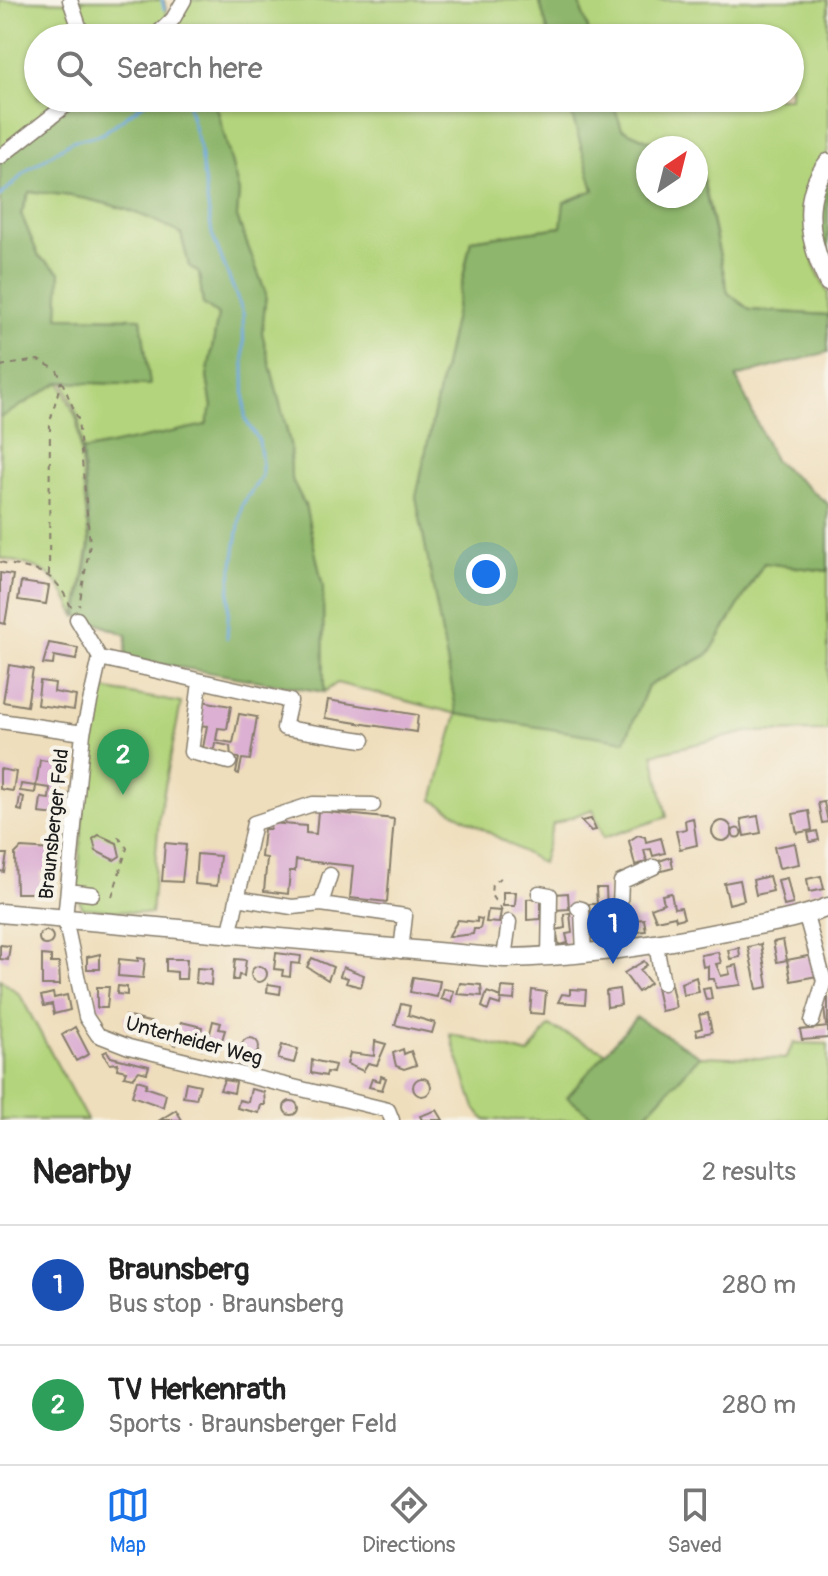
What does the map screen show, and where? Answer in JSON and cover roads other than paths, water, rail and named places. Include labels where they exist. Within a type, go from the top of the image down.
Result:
[{"type":"main road","points":[[828,163],[815,185],[809,211],[816,251],[828,282]]},
{"type":"main road","points":[[0,913],[229,936],[504,958],[549,957],[656,945],[806,916],[828,907]]},
{"type":"street","points":[[70,0],[78,24]]},
{"type":"street","points":[[168,24],[184,0]]},
{"type":"street","points":[[0,157],[57,112]]},
{"type":"street","points":[[77,619],[100,658],[290,701],[284,728],[363,740]]},
{"type":"street","name":"Braunsberger Feld","points":[[65,919],[83,733],[100,658]]},
{"type":"street","points":[[200,682],[191,752],[229,762]]},
{"type":"street","name":"Braunsberger Feld","points":[[0,721],[83,733]]},
{"type":"street","points":[[229,936],[254,823],[313,804],[373,805]]},
{"type":"street","points":[[618,949],[621,882],[654,867]]},
{"type":"street","points":[[321,904],[330,875]]},
{"type":"street","points":[[68,891],[92,894]]},
{"type":"street","points":[[539,893],[550,895],[549,957]]},
{"type":"street","points":[[237,898],[292,907],[321,904],[405,916],[401,951]]},
{"type":"street","points":[[578,908],[582,909],[584,954]]},
{"type":"street","points":[[806,916],[824,981],[812,1021]]},
{"type":"street","name":"Unterheider Weg","points":[[65,919],[77,991],[86,1017],[98,1035],[175,1060],[388,1110],[392,1120]]},
{"type":"street","points":[[504,958],[509,922]]},
{"type":"street","points":[[656,945],[663,983]]},
{"type":"waterway","points":[[162,0],[164,9]]},
{"type":"waterway","points":[[0,196],[29,169],[72,141],[102,134],[132,112]]},
{"type":"waterway","points":[[190,112],[199,145],[212,234],[243,313],[245,419],[259,441],[262,464],[262,476],[242,505],[230,584],[227,638]]},
{"type":"place","name":"TV Herkenrath","points":[[123,795]]},
{"type":"place","name":"Braunsberg","points":[[613,964]]}]
